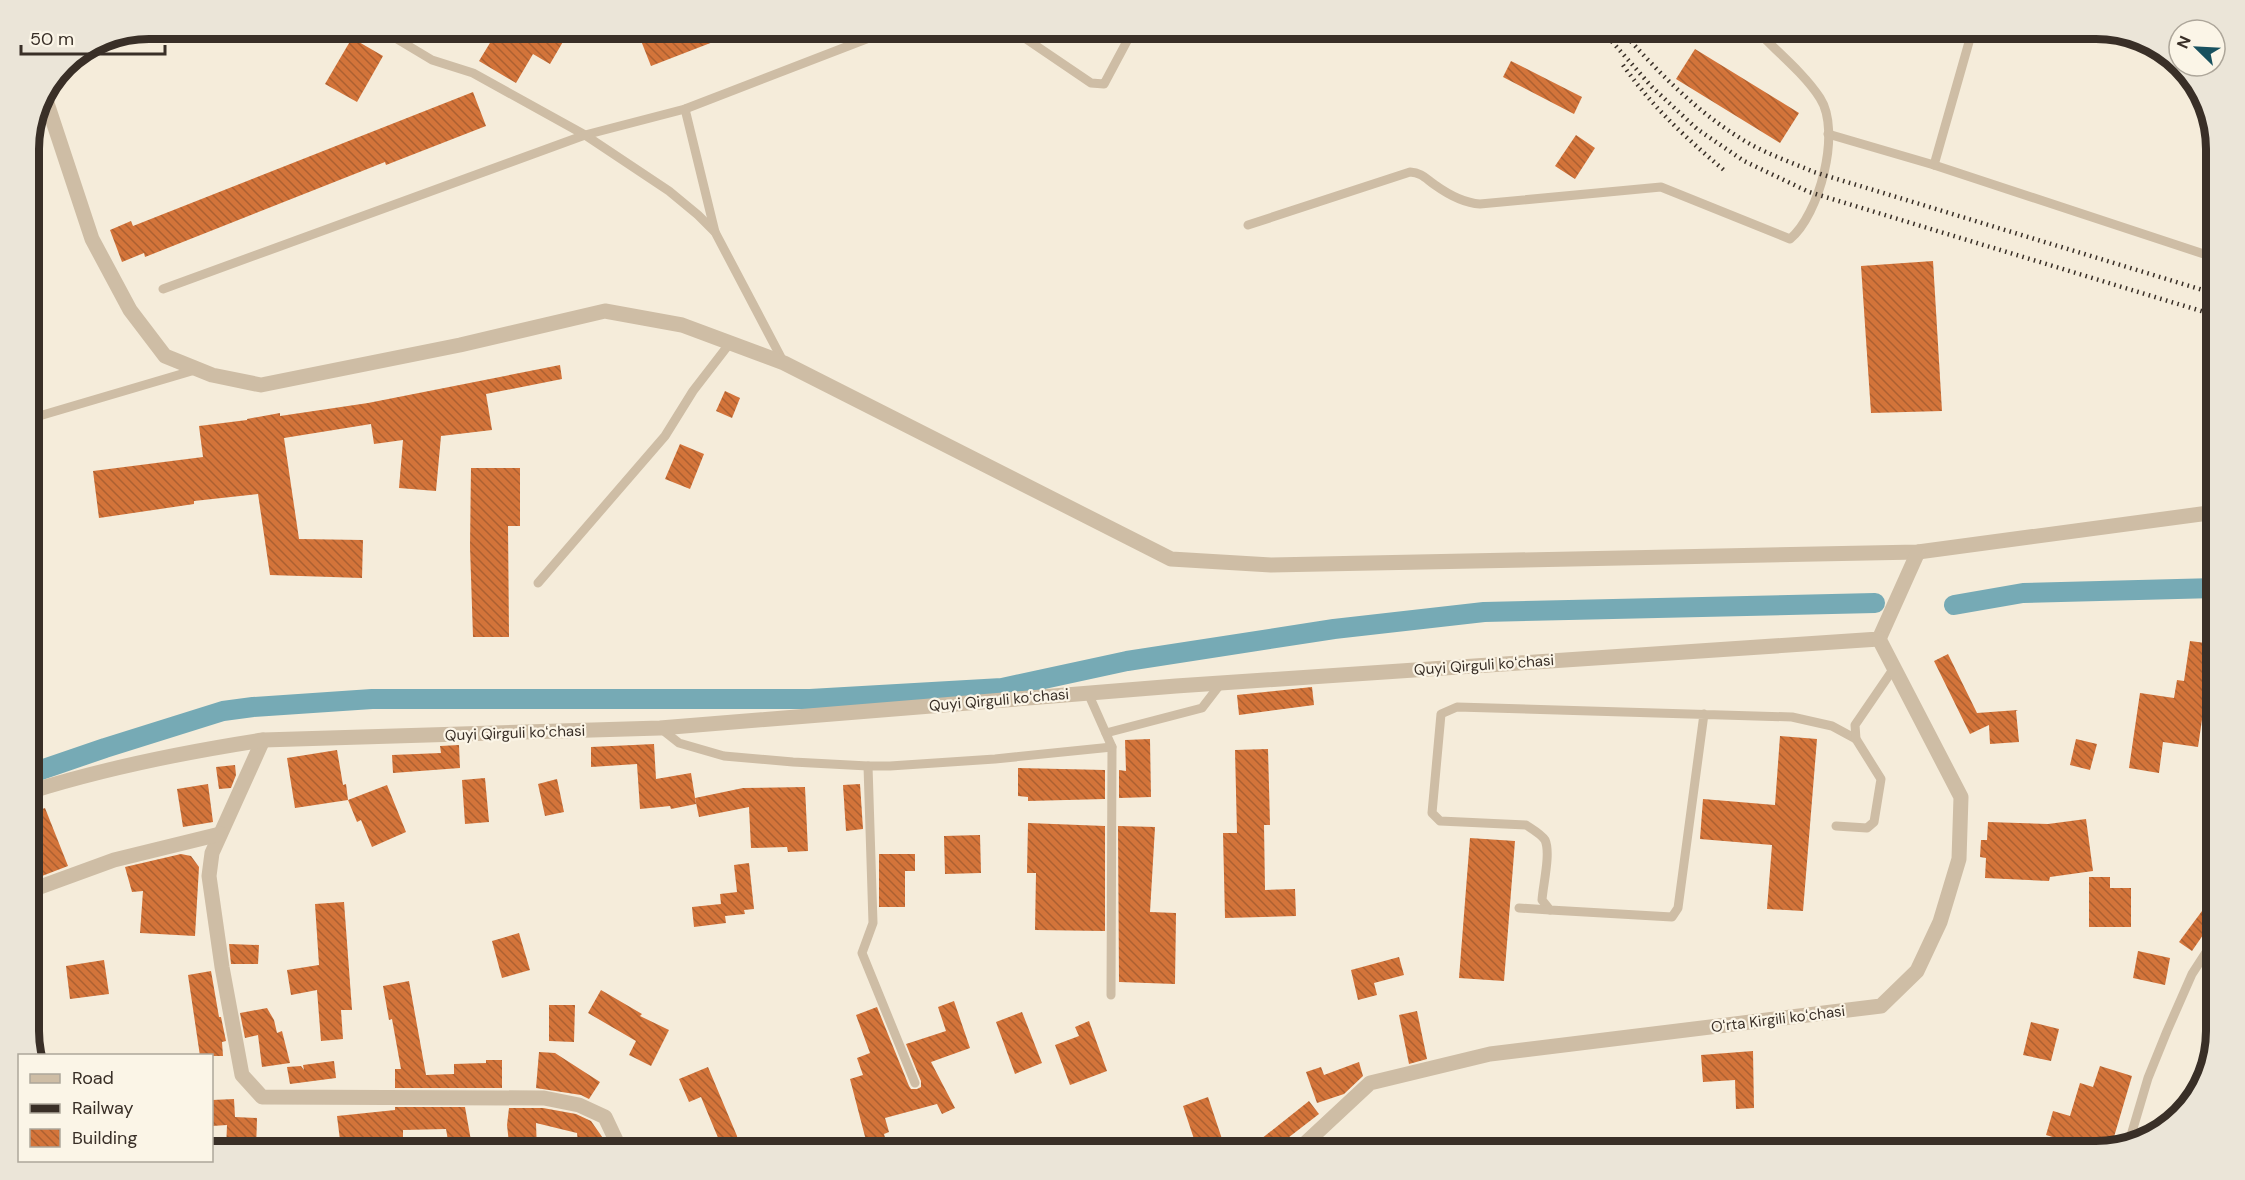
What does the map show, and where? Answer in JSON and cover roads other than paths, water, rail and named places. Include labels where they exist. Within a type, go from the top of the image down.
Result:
[{"type":"street","points":[[48,106],[92,239],[130,310],[165,356],[197,369],[212,375],[261,385],[460,345],[605,311],[682,326],[784,363],[1172,559],[1270,565],[1918,552],[2206,513]]},
{"type":"street","points":[[1879,639],[1918,552]]},
{"type":"street","name":"Oʻrta Kirgili koʻchasi","points":[[1309,1141],[1370,1083],[1490,1054],[1881,1006],[1917,971],[1940,922],[1959,859],[1961,797],[1879,639]]},
{"type":"street","name":"Quyi Qirguli koʻchasi","points":[[39,789],[75,777],[263,740],[660,729],[1222,682],[1879,639]]},
{"type":"street","points":[[263,740],[212,853],[209,876],[222,967],[242,1075],[262,1097],[544,1098],[579,1105],[605,1117],[616,1141]]},
{"type":"street","points":[[39,887],[114,860],[220,834]]},
{"type":"lane","points":[[397,39],[432,60],[473,73],[585,135],[669,191],[715,232]]},
{"type":"lane","points":[[163,289],[585,135],[685,108],[866,39]]},
{"type":"lane","points":[[1026,39],[1091,83],[1104,84],[1128,39]]},
{"type":"lane","points":[[1248,225],[1410,172],[1420,173],[1436,186],[1466,203],[1480,204],[1661,187],[1790,238],[1799,231],[1818,195],[1827,155],[1828,118],[1821,99],[1764,39]]},
{"type":"lane","points":[[1934,165],[1970,39]]},
{"type":"lane","points":[[685,108],[715,232],[784,363]]},
{"type":"lane","points":[[1828,134],[1934,165],[2206,255]]},
{"type":"lane","points":[[538,583],[665,436],[693,391],[730,343]]},
{"type":"lane","points":[[39,416],[197,369]]},
{"type":"lane","points":[[1836,826],[1867,828],[1874,822],[1881,779],[1856,739],[1855,725],[1894,668]]},
{"type":"lane","points":[[1106,734],[1202,708],[1222,682]]},
{"type":"lane","points":[[1088,693],[1112,747],[1111,995]]},
{"type":"lane","points":[[1550,910],[1542,900],[1548,849],[1544,838],[1526,825],[1440,821],[1432,813],[1441,714],[1457,707],[1792,717],[1832,726],[1856,739]]},
{"type":"lane","points":[[1519,908],[1672,917],[1678,908],[1704,714]]},
{"type":"lane","points":[[660,729],[679,743],[724,756],[868,766],[995,759],[1112,747]]},
{"type":"lane","points":[[868,766],[873,923],[862,953],[915,1083]]},
{"type":"lane","points":[[2131,1135],[2148,1078],[2167,1031],[2192,974],[2206,952]]},
{"type":"waterway","points":[[1954,605],[2023,593],[2206,588]]},
{"type":"waterway","points":[[39,771],[223,711],[253,707],[372,699],[810,699],[1002,688],[1127,661],[1334,629],[1484,612],[1875,603]]},
{"type":"railway","points":[[1610,39],[1652,87],[1697,129],[1744,161],[1809,192],[2206,312]]},
{"type":"railway","points":[[1629,39],[1696,106],[1731,132],[1765,152],[1814,172],[2206,291]]},
{"type":"railway","points":[[1623,65],[1671,122],[1725,171]]}]
